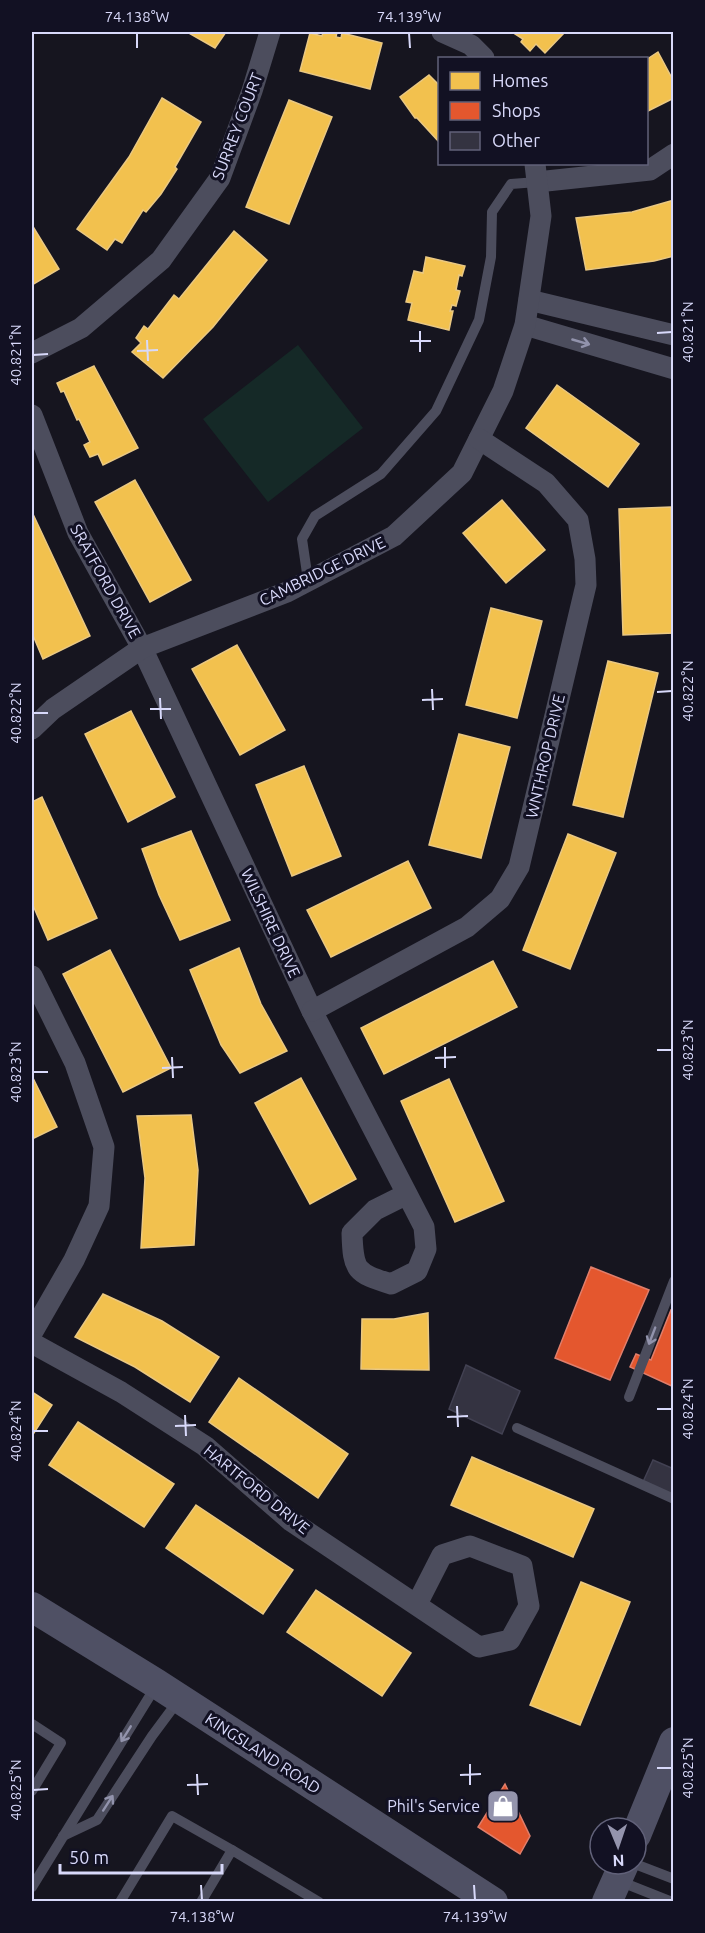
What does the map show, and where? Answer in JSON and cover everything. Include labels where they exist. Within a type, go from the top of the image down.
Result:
[{"type":"street","name":"SURREY COURT","points":[[32,353],[81,328],[161,260],[220,178],[252,91],[270,32]]},
{"type":"street","points":[[442,32],[471,45],[483,57]]},
{"type":"street","points":[[536,173],[650,170],[674,154]]},
{"type":"street","name":"CAMBRIDGE DRIVE","points":[[32,729],[53,709],[142,648],[286,592],[394,536],[462,473],[503,391],[525,325],[541,216],[536,173]]},
{"type":"street","points":[[529,300],[674,336]]},
{"type":"street","points":[[525,325],[674,369]]},
{"type":"street","name":"SRATFORD DRIVE","points":[[32,415],[78,533],[142,648]]},
{"type":"street","name":"WNTHROP DRIVE","points":[[312,1011],[467,927],[500,899],[519,867],[586,585],[585,559],[578,520],[546,483],[478,440]]},
{"type":"street","name":"WILSHIRE DRIVE","points":[[142,648],[312,1011],[407,1194]]},
{"type":"street","points":[[32,976],[75,1063],[104,1147],[99,1206],[74,1260],[32,1333]]},
{"type":"street","name":"HARTFORD DRIVE","points":[[32,1343],[121,1392],[205,1446],[291,1521],[417,1604]]},
{"type":"street","points":[[470,1546],[522,1566],[529,1606],[510,1640],[479,1647],[417,1604],[442,1555],[470,1546]]},
{"type":"street","name":"KINGSLAND ROAD","points":[[32,1607],[493,1902]]},
{"type":"street","points":[[644,1816],[674,1742]]},
{"type":"lane","points":[[309,580],[302,539],[315,516],[381,474],[436,411],[479,320],[491,257],[492,212],[511,184],[536,173]]},
{"type":"lane","points":[[630,1397],[674,1281]]},
{"type":"lane","points":[[517,1428],[674,1499]]},
{"type":"lane","points":[[62,1836],[98,1820],[152,1736],[168,1692]]},
{"type":"lane","points":[[32,1887],[36,1870],[168,1692]]},
{"type":"lane","points":[[32,1724],[62,1743],[32,1791]]},
{"type":"lane","points":[[120,1902],[172,1816],[319,1902]]},
{"type":"lane","points":[[201,1902],[232,1850]]},
{"type":"lane","points":[[621,1877],[674,1879]]},
{"type":"lane","points":[[621,1877],[672,1902]]},
{"type":"green space","points":[[298,345],[363,428],[268,502],[203,419]]},
{"type":"building: Homes","points":[[187,32],[226,32],[215,48]]},
{"type":"building: Homes","points":[[323,32],[337,32],[336,37],[341,38],[342,33],[382,43],[370,89],[300,71],[310,33],[322,36]]},
{"type":"building: Homes","points":[[512,32],[565,32],[545,53],[536,44],[530,51],[521,42],[523,39]]},
{"type":"building: Homes","points":[[658,52],[674,82],[674,98],[648,111],[648,59]]},
{"type":"building: Homes","points":[[429,75],[438,84],[438,141],[415,118],[400,97]]},
{"type":"building: Homes","points":[[162,98],[201,122],[175,167],[177,169],[161,194],[146,212],[143,210],[122,243],[115,239],[107,250],[77,229],[129,157]]},
{"type":"building: Homes","points":[[289,100],[332,117],[289,224],[246,207]]},
{"type":"building: Homes","points":[[674,200],[674,256],[586,270],[576,218],[632,212]]},
{"type":"building: Homes","points":[[32,225],[59,269],[32,285]]},
{"type":"building: Homes","points":[[234,231],[267,260],[213,327],[163,378],[132,352],[141,343],[136,338],[144,326],[148,329],[174,295],[179,299]]},
{"type":"building: Homes","points":[[426,257],[465,266],[462,276],[459,275],[456,290],[460,291],[456,306],[452,305],[450,311],[453,311],[449,330],[408,320],[412,303],[406,302],[414,271],[423,273]]},
{"type":"building: Homes","points":[[94,366],[138,448],[103,465],[98,454],[90,457],[84,445],[90,442],[64,391],[61,392],[57,383]]},
{"type":"building: Homes","points":[[557,385],[639,444],[608,487],[526,428]]},
{"type":"building: Homes","points":[[135,480],[191,580],[150,602],[95,502]]},
{"type":"building: Homes","points":[[502,500],[545,550],[506,583],[463,533]]},
{"type":"building: Homes","points":[[671,507],[674,633],[623,635],[619,509]]},
{"type":"building: Homes","points":[[32,512],[90,636],[43,659],[32,633]]},
{"type":"building: Homes","points":[[491,608],[542,621],[517,718],[466,705]]},
{"type":"building: Homes","points":[[237,645],[285,730],[240,755],[192,669]]},
{"type":"building: Homes","points":[[608,661],[658,673],[623,817],[573,805]]},
{"type":"building: Homes","points":[[131,711],[175,797],[128,822],[85,734]]},
{"type":"building: Homes","points":[[459,734],[510,747],[481,858],[429,845]]},
{"type":"building: Homes","points":[[304,766],[341,856],[292,876],[256,785]]},
{"type":"building: Homes","points":[[42,797],[97,918],[48,940],[32,903],[32,802]]},
{"type":"building: Homes","points":[[191,831],[230,920],[180,940],[159,895],[142,849]]},
{"type":"building: Homes","points":[[568,834],[616,853],[570,969],[523,950]]},
{"type":"building: Homes","points":[[408,861],[431,908],[331,957],[307,910]]},
{"type":"building: Homes","points":[[239,948],[261,1004],[287,1051],[240,1073],[221,1045],[190,970]]},
{"type":"building: Homes","points":[[110,950],[171,1068],[123,1092],[63,974]]},
{"type":"building: Homes","points":[[493,961],[517,1007],[384,1074],[361,1028]]},
{"type":"building: Homes","points":[[32,1076],[57,1127],[32,1139]]},
{"type":"building: Homes","points":[[301,1078],[356,1179],[310,1204],[255,1103]]},
{"type":"building: Homes","points":[[449,1079],[504,1201],[455,1222],[401,1101]]},
{"type":"building: Homes","points":[[191,1115],[198,1170],[194,1245],[141,1248],[145,1178],[137,1116]]},
{"type":"building: Homes","points":[[103,1294],[162,1321],[219,1357],[190,1402],[135,1367],[75,1337]]},
{"type":"building: Homes","points":[[428,1313],[429,1370],[361,1369],[362,1319],[394,1319]]},
{"type":"building: Homes","points":[[239,1378],[348,1454],[318,1498],[209,1422]]},
{"type":"building: Homes","points":[[32,1392],[52,1405],[32,1436]]},
{"type":"building: Homes","points":[[78,1422],[174,1484],[144,1527],[49,1465]]},
{"type":"building: Homes","points":[[472,1457],[594,1509],[573,1557],[451,1505]]},
{"type":"building: Homes","points":[[196,1505],[293,1570],[263,1614],[166,1548]]},
{"type":"building: Homes","points":[[581,1582],[630,1602],[580,1725],[530,1705]]},
{"type":"building: Homes","points":[[316,1590],[411,1653],[382,1696],[287,1632]]},
{"type":"building: Shops","points":[[591,1267],[649,1290],[610,1380],[555,1358]]},
{"type":"building: Shops","points":[[671,1310],[674,1311],[674,1387],[630,1367],[636,1354],[651,1360]]},
{"type":"building: Shops","name":"Phil's Service","points":[[505,1784],[530,1836],[520,1854],[478,1827]]},
{"type":"building: Other","points":[[466,1365],[520,1391],[502,1434],[449,1409]]},
{"type":"building: Other","points":[[653,1460],[674,1469],[674,1498],[642,1484]]},
{"type":"place","name":"Phil's Service","points":[[503,1806]]}]
